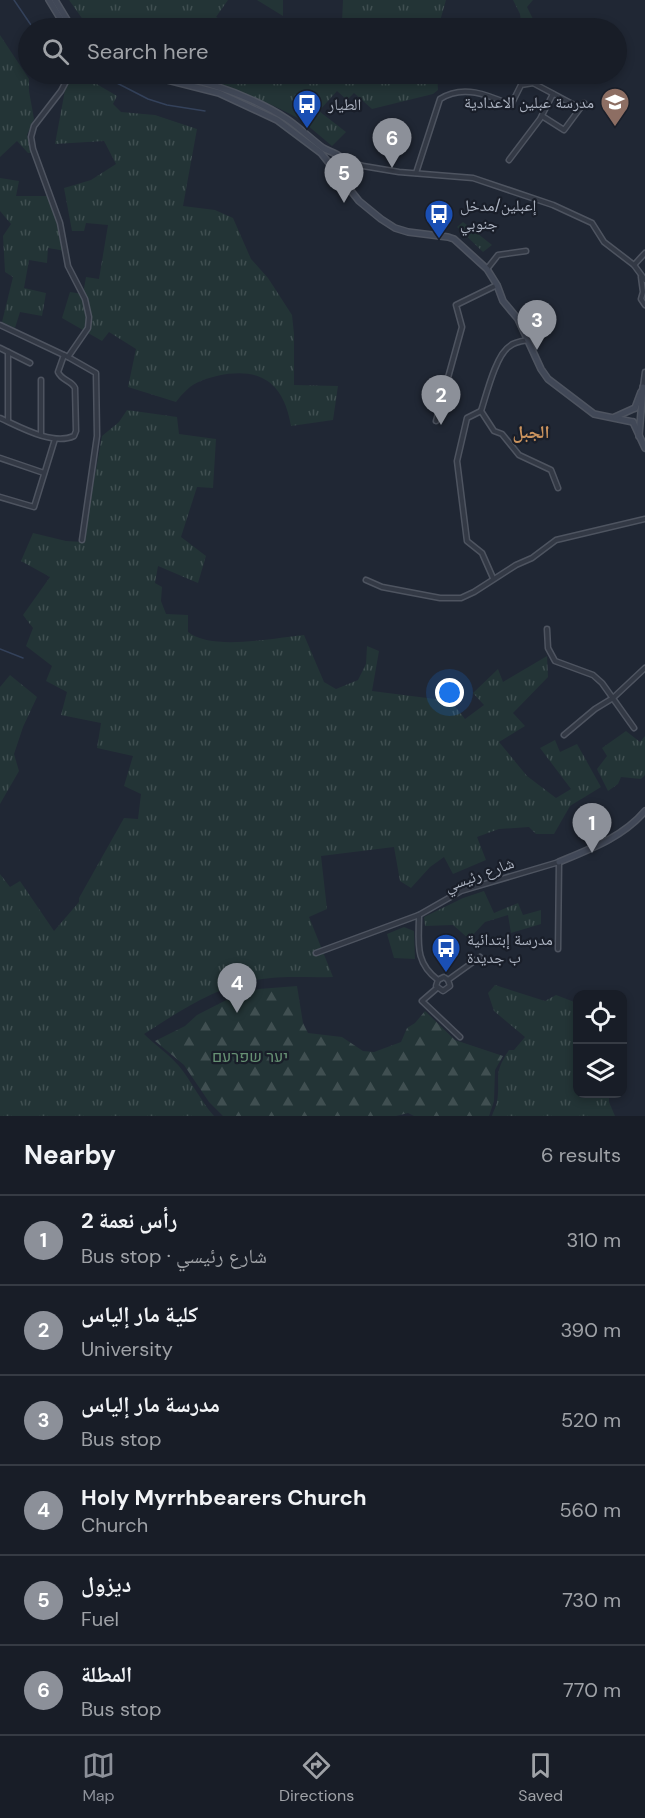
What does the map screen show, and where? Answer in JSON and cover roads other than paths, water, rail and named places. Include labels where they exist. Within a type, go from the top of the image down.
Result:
[{"type":"main road","points":[[49,0],[60,18]]},
{"type":"main road","points":[[55,0],[66,18]]},
{"type":"main road","points":[[184,84],[231,98],[288,128],[327,159],[359,201],[395,228],[451,238],[487,269],[503,301],[518,319],[548,379],[594,414],[635,421]]},
{"type":"main road","points":[[211,84],[257,103],[286,119],[326,150],[342,159],[348,187]]},
{"type":"main road","points":[[327,159],[334,153]]},
{"type":"main road","points":[[335,170],[343,169]]},
{"type":"main road","points":[[613,417],[635,410],[644,401],[643,387]]},
{"type":"main road","points":[[643,387],[635,410],[635,421],[645,448]]},
{"type":"main road","points":[[635,410],[635,421]]},
{"type":"main road","name":"شارع رئيسي","points":[[559,862],[606,842],[637,820],[645,811]]},
{"type":"street","points":[[0,418],[55,439],[72,437],[76,432],[75,388],[72,382],[62,378],[58,372],[66,356],[88,328],[89,317],[84,298],[68,266],[60,223],[33,149],[31,137],[34,126],[65,84]]},
{"type":"street","points":[[416,173],[440,99],[450,93],[484,93],[511,105],[521,85],[527,84]]},
{"type":"street","points":[[535,84],[580,108]]},
{"type":"street","points":[[509,160],[542,116],[554,94]]},
{"type":"street","points":[[542,116],[564,130],[584,104]]},
{"type":"street","points":[[342,159],[363,166],[472,178],[553,205],[592,224],[604,242],[634,265],[645,280]]},
{"type":"street","points":[[343,169],[363,166]]},
{"type":"street","points":[[487,269],[498,255],[526,251]]},
{"type":"street","points":[[634,265],[645,253]]},
{"type":"street","points":[[640,274],[644,292],[641,299],[645,305]]},
{"type":"street","points":[[436,421],[462,327],[456,305],[497,285]]},
{"type":"street","points":[[0,325],[96,373],[97,435],[82,540]]},
{"type":"street","points":[[493,578],[482,553],[467,541],[457,461],[467,418],[481,411],[492,376],[505,351],[509,346],[529,339]]},
{"type":"street","points":[[0,348],[30,363]]},
{"type":"street","points":[[8,352],[8,421]]},
{"type":"street","points":[[643,387],[645,372]]},
{"type":"street","points":[[41,380],[41,435]]},
{"type":"street","points":[[481,411],[494,431],[502,434],[519,455],[551,470],[558,488]]},
{"type":"street","points":[[0,497],[34,507],[55,439]]},
{"type":"street","points":[[0,458],[44,473]]},
{"type":"street","points":[[366,580],[382,587],[440,598],[461,598],[532,558],[556,540],[645,519]]},
{"type":"street","points":[[548,629],[548,648],[555,661],[593,675],[602,683],[634,728]]},
{"type":"street","points":[[564,735],[595,709],[613,698],[645,668]]},
{"type":"street","points":[[558,949],[559,862]]},
{"type":"street","name":"شارع رئيسي","points":[[316,953],[419,915],[461,891],[559,862]]},
{"type":"street","points":[[419,915],[419,954],[428,973],[438,980]]},
{"type":"street","points":[[448,980],[480,957]]},
{"type":"street","points":[[437,988],[441,991],[447,990],[450,986],[444,977],[438,980]]},
{"type":"street","points":[[438,980],[437,988],[422,1001],[460,1037]]},
{"type":"waterway","points":[[14,0],[26,18]]},
{"type":"waterway","points":[[119,84],[148,99],[167,105],[205,111]]},
{"type":"waterway","points":[[0,649],[23,658]]},
{"type":"place","name":"مدرسة عبلين الاعدادية","points":[[615,128]]},
{"type":"place","name":"الطيار","points":[[307,130]]},
{"type":"place","name":"المطلة","points":[[392,168]]},
{"type":"place","name":"ديزول","points":[[344,203]]},
{"type":"place","name":"إعبلين/مدخل جنوبي","points":[[439,240]]},
{"type":"place","name":"مدرسة مار إلياس","points":[[537,350]]},
{"type":"place","name":"كلية مار إلياس","points":[[441,425]]},
{"type":"place","name":"رأس نعمة 2","points":[[592,853]]},
{"type":"place","name":"مدرسة إبتدائية ب جديدة","points":[[446,974]]},
{"type":"place","name":"Holy Myrrhbearers Church","points":[[237,1013]]},
{"type":"district","name":"الجبل","points":[[531,432]]},
{"type":"park label","name":"יער שפרעם","points":[[250,1056]]}]
